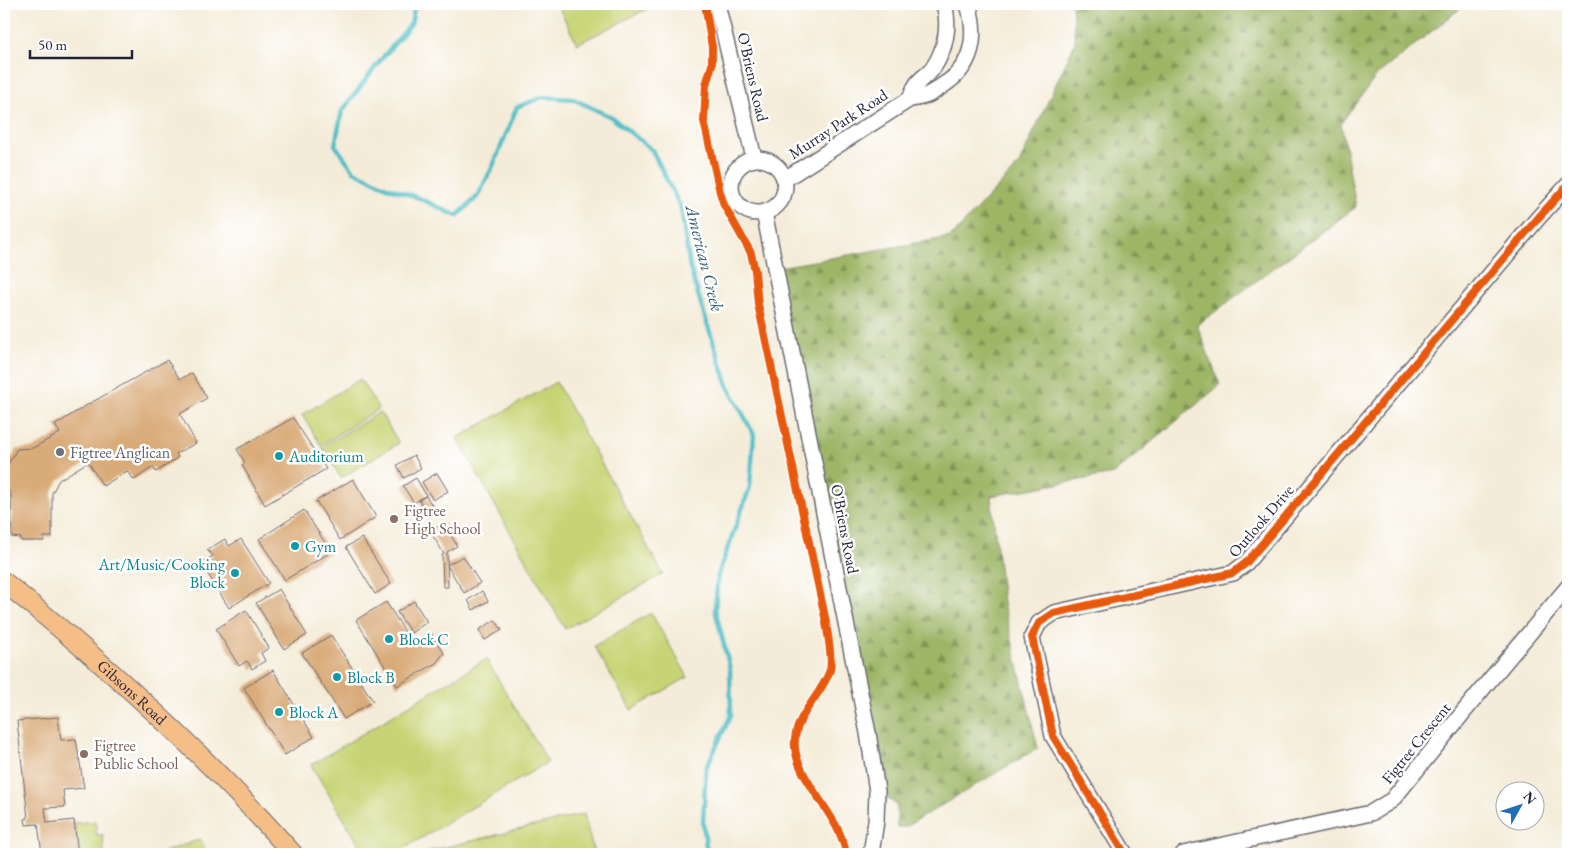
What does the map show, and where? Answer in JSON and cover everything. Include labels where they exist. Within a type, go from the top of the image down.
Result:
[{"type":"main road","name":"Gibsons Road","points":[[4,582],[91,654],[184,741],[293,854]]},
{"type":"street","name":"O'Briens Road","points":[[718,4],[754,158]]},
{"type":"street","name":"Murray Park Road","points":[[910,99],[916,85],[932,69],[945,42],[947,27],[944,4]]},
{"type":"street","name":"Murray Park Road","points":[[785,179],[910,99],[925,97],[948,83],[965,66],[970,56],[973,28],[968,4]]},
{"type":"street","points":[[754,158],[770,161],[782,172],[785,179],[786,187],[782,200],[771,210],[764,212],[751,212],[743,209],[736,202],[730,184],[732,175],[738,167],[745,161],[754,158]]},
{"type":"street","name":"Outlook Drive","points":[[1125,854],[1054,736],[1032,637],[1039,623],[1054,613],[1233,573],[1246,563],[1568,185]]},
{"type":"street","name":"O'Briens Road","points":[[764,212],[868,733],[877,791],[876,821],[871,854]]},
{"type":"street","name":"Figtree Crescent","points":[[1182,854],[1371,814],[1392,800],[1568,587]]},
{"type":"green space","points":[[557,4],[644,4],[647,9],[577,44]]},
{"type":"green space","points":[[1072,4],[1466,4],[1378,74],[1341,123],[1356,207],[1197,325],[1220,385],[1113,474],[991,496],[1003,603],[1038,748],[905,827],[897,827],[897,805],[877,791],[774,268],[951,237],[1019,164],[1075,43]]},
{"type":"green space","points":[[360,379],[379,409],[321,445],[302,415]]},
{"type":"green space","points":[[556,382],[663,574],[565,629],[457,438]]},
{"type":"green space","points":[[380,412],[399,443],[341,478],[322,447]]},
{"type":"green space","points":[[651,613],[688,677],[631,710],[594,646]]},
{"type":"green space","points":[[486,659],[548,762],[395,854],[365,854],[311,765]]},
{"type":"green space","points":[[584,814],[594,854],[417,854]]},
{"type":"green space","points":[[95,821],[97,835],[103,835],[104,854],[78,854],[75,823]]},
{"type":"green space","points":[[201,839],[206,854],[158,854]]},
{"type":"building","name":"Figtree Anglican","points":[[167,360],[180,379],[192,373],[207,398],[180,414],[196,443],[176,454],[178,457],[156,472],[153,467],[134,480],[127,471],[103,486],[88,462],[59,480],[52,493],[52,537],[44,537],[44,541],[21,541],[21,538],[12,537],[11,494],[9,491],[4,495],[4,468],[17,449],[33,448],[60,433],[55,425]]},
{"type":"building","name":"Auditorium","points":[[293,418],[326,469],[265,505],[242,465],[245,463],[237,449]]},
{"type":"building","points":[[414,455],[421,468],[404,478],[397,465]]},
{"type":"building","points":[[437,473],[448,491],[433,500],[422,482]]},
{"type":"building","points":[[416,478],[426,495],[414,503],[403,486]]},
{"type":"building","points":[[353,479],[376,517],[340,540],[316,501]]},
{"type":"building","points":[[426,496],[437,513],[429,517],[419,500]]},
{"type":"building","name":"Gym","points":[[304,510],[331,552],[285,580],[259,539]]},
{"type":"building","points":[[444,523],[457,546],[447,552],[448,587],[443,587],[442,555],[444,554],[430,531]]},
{"type":"building","points":[[362,538],[391,584],[375,594],[346,547]]},
{"type":"building","name":"Art/Music/Cooking Block","points":[[225,539],[229,546],[241,539],[269,583],[229,608],[201,563],[213,556],[207,550]]},
{"type":"building","points":[[463,556],[480,583],[464,593],[447,565]]},
{"type":"building","points":[[279,589],[307,635],[284,649],[256,603]]},
{"type":"building","points":[[482,591],[488,601],[473,610],[468,600]]},
{"type":"building","points":[[414,601],[427,622],[411,633],[397,612]]},
{"type":"building","name":"Block C","points":[[386,602],[413,644],[431,633],[444,653],[436,663],[397,686],[356,620]]},
{"type":"building","points":[[246,610],[269,648],[261,653],[265,661],[252,669],[247,661],[239,666],[216,629]]},
{"type":"building","points":[[495,620],[502,630],[485,640],[479,630]]},
{"type":"building","name":"Block B","points":[[331,635],[373,701],[344,719],[302,653]]},
{"type":"building","name":"Block A","points":[[273,670],[314,737],[285,755],[244,688]]},
{"type":"building","points":[[58,717],[61,740],[76,739],[84,788],[63,790],[65,807],[45,808],[47,823],[74,820],[78,854],[42,854],[38,824],[26,825],[25,819],[28,818],[17,721]]},
{"type":"waterway","name":"American Creek","points":[[415,4],[411,24],[342,111],[335,145],[354,171],[457,216],[478,196],[493,166],[517,107],[543,97],[573,99],[611,117],[652,150],[681,208],[690,268],[704,314],[728,386],[754,435],[750,487],[718,575],[715,609],[730,669],[731,715],[706,768],[703,822],[707,854]]},
{"type":"cycle path","points":[[705,4],[712,47],[712,65],[706,85],[704,121],[724,205],[751,253],[755,271],[758,304],[825,617],[831,659],[830,670],[826,680],[798,726],[795,748],[804,774],[829,813],[843,840],[846,854]]},
{"type":"cycle path","points":[[1125,854],[1053,736],[1032,637],[1039,623],[1054,613],[1233,573],[1246,563],[1568,185]]},
{"type":"place","name":"Figtree Anglican","points":[[60,452]]},
{"type":"place","name":"Auditorium","points":[[279,456]]},
{"type":"place","name":"Figtree High School","points":[[394,519]]},
{"type":"place","name":"Gym","points":[[295,546]]},
{"type":"place","name":"Art/Music/Cooking Block","points":[[235,573]]},
{"type":"place","name":"Block C","points":[[389,639]]},
{"type":"place","name":"Block B","points":[[337,677]]},
{"type":"place","name":"Block A","points":[[279,712]]},
{"type":"place","name":"Figtree Public School","points":[[84,754]]}]
